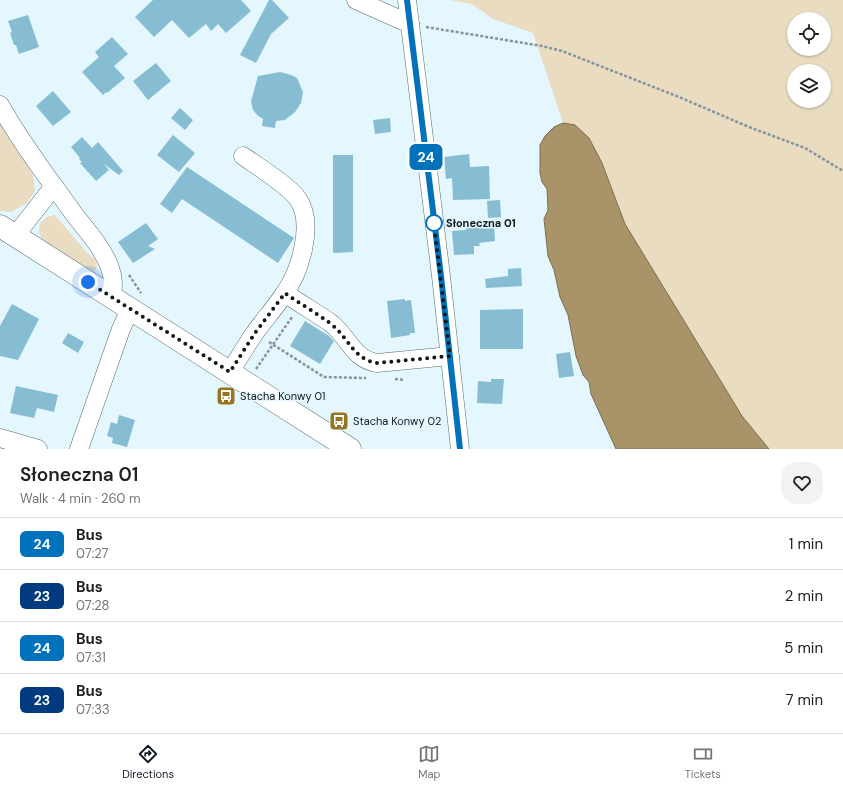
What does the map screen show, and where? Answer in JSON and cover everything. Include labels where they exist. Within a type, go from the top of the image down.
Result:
[{"type":"main road","points":[[8,231],[350,449]]},
{"type":"street","points":[[356,0],[410,24]]},
{"type":"street","points":[[407,0],[460,449]]},
{"type":"street","points":[[0,105],[54,186],[103,253],[110,268],[114,282],[112,298]]},
{"type":"street","points":[[230,372],[255,333],[285,293],[297,269],[306,239],[304,213],[298,199],[286,187],[243,156]]},
{"type":"street","points":[[8,231],[54,186]]},
{"type":"street","points":[[285,293],[341,332],[353,349],[361,357],[369,361],[377,363],[450,356]]},
{"type":"street","points":[[79,449],[121,329],[130,309]]},
{"type":"street","points":[[0,438],[38,449]]},
{"type":"path","points":[[410,24],[542,46],[562,51],[804,148],[843,171]]},
{"type":"path","points":[[255,369],[301,304]]},
{"type":"path","points":[[255,333],[324,377],[373,379]]},
{"type":"path","points":[[389,379],[404,380]]},
{"type":"shaded area","points":[[450,0],[843,0],[843,449],[769,449],[765,445],[742,416],[625,224],[602,163],[575,125],[563,123],[533,33],[493,19],[472,4]]},
{"type":"shaded area","points":[[0,121],[33,175],[35,191],[27,203],[11,212],[0,211]]},
{"type":"shaded area","points":[[563,123],[575,125],[589,138],[602,163],[625,224],[742,416],[769,449],[616,449],[591,394],[589,382],[583,375],[576,356],[568,315],[560,297],[554,270],[548,256],[544,219],[548,210],[547,189],[542,182],[540,173],[540,145],[545,136],[554,127]]},
{"type":"shaded area","points":[[55,215],[87,253],[95,259],[97,266],[95,271],[90,272],[42,240],[39,232],[40,223],[47,217]]},
{"type":"building","points":[[153,0],[241,0],[251,11],[226,33],[218,24],[211,31],[206,24],[189,38],[172,20],[154,37],[135,17]]},
{"type":"building","points":[[269,0],[272,0],[289,18],[271,34],[256,63],[240,55]]},
{"type":"building","points":[[28,15],[39,47],[19,54],[10,33],[12,32],[8,21]]},
{"type":"building","points":[[112,37],[128,54],[114,66],[125,78],[103,95],[82,72],[99,57],[95,52]]},
{"type":"building","points":[[156,63],[171,81],[148,100],[133,81]]},
{"type":"building","points":[[280,72],[297,78],[303,92],[301,103],[295,112],[285,120],[276,121],[275,128],[262,126],[263,119],[253,110],[251,101],[258,76]]},
{"type":"building","points":[[53,91],[71,112],[53,126],[36,106]]},
{"type":"building","points":[[180,108],[193,120],[185,130],[171,118]]},
{"type":"building","points":[[390,118],[391,132],[375,134],[373,120]]},
{"type":"building","points":[[173,135],[195,153],[179,172],[157,155]]},
{"type":"building","points":[[82,137],[92,148],[98,142],[123,171],[119,175],[104,164],[109,170],[96,181],[80,163],[82,162],[79,159],[80,158],[71,147]]},
{"type":"building","points":[[469,154],[470,167],[489,166],[490,199],[453,200],[452,178],[446,179],[444,157]]},
{"type":"building","points":[[333,155],[353,155],[353,252],[333,253]]},
{"type":"building","points":[[187,167],[294,238],[278,263],[182,199],[172,213],[160,204]]},
{"type":"building","points":[[500,200],[501,217],[488,218],[487,201]]},
{"type":"building","points":[[146,223],[158,239],[148,246],[155,249],[133,263],[118,242]]},
{"type":"building","points":[[494,224],[495,241],[479,243],[480,246],[474,246],[474,254],[454,255],[452,231],[466,230],[466,226]]},
{"type":"building","points":[[521,268],[522,286],[486,288],[485,279],[508,276],[508,269]]},
{"type":"building","points":[[405,299],[405,301],[411,300],[415,333],[391,338],[387,301]]},
{"type":"building","points":[[12,304],[39,319],[18,360],[0,356],[0,326]]},
{"type":"building","points":[[523,309],[523,349],[480,349],[480,310]]},
{"type":"building","points":[[305,321],[329,336],[334,341],[320,364],[290,346]]},
{"type":"building","points":[[68,333],[84,342],[78,353],[62,343]]},
{"type":"building","points":[[570,352],[574,376],[559,378],[556,354]]},
{"type":"building","points":[[491,379],[504,379],[502,404],[477,403],[478,381],[491,382]]},
{"type":"building","points":[[16,386],[58,395],[54,412],[37,408],[34,418],[10,413]]},
{"type":"building","points":[[119,415],[135,420],[127,447],[112,443],[113,438],[107,436],[111,422],[117,424]]},
{"type":"bus line","name":"24","points":[[407,0],[441,276],[460,449]]},
{"type":"place","name":"Słoneczna 01","points":[[434,223]]},
{"type":"place","name":"Stacha Konwy 01","points":[[226,396]]},
{"type":"place","name":"Stacha Konwy 02","points":[[339,421]]},
{"type":"route","points":[[88,282],[230,372],[255,333],[285,293],[341,332],[353,349],[361,357],[369,361],[377,363],[450,356],[433,217],[434,223]]}]
